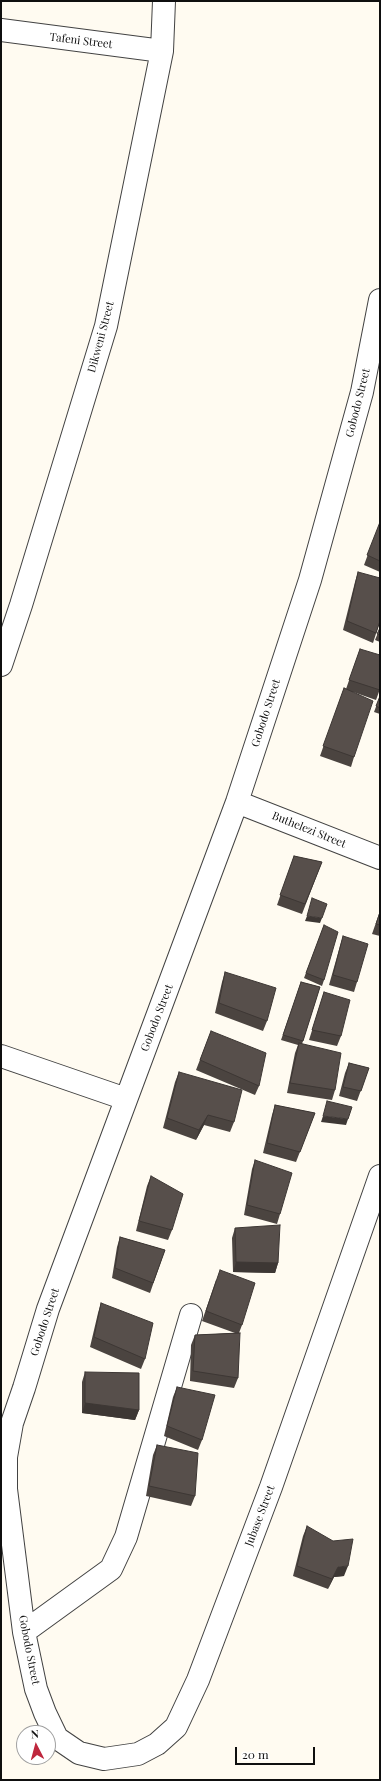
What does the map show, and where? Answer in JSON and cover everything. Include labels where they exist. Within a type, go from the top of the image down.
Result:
[{"type":"street","name":"Dikweni Street","points":[[1,665],[21,605],[106,326],[162,51],[164,1]]},
{"type":"street","name":"Tafeni Street","points":[[1,30],[162,51]]},
{"type":"street","name":"Gobodo Street","points":[[57,1738],[36,1689],[24,1632],[6,1489],[6,1457],[12,1423],[48,1309],[237,802],[310,580],[362,392],[380,300]]},
{"type":"street","name":"Buthelezi Street","points":[[237,802],[380,858]]},
{"type":"street","points":[[1,1056],[126,1099]]},
{"type":"street","name":"Jubase Street","points":[[57,1738],[80,1753],[104,1759],[138,1754],[157,1744],[176,1727],[198,1680],[271,1488],[380,1176]]},
{"type":"street","points":[[24,1632],[111,1569],[126,1537],[191,1315]]},
{"type":"building","points":[[380,522],[380,561],[367,555]]},
{"type":"building","points":[[358,572],[380,578],[380,621],[376,633],[347,621]]},
{"type":"building","points":[[380,628],[380,635],[377,634]]},
{"type":"building","points":[[360,649],[380,655],[380,690],[349,680]]},
{"type":"building","points":[[344,688],[373,701],[354,757],[323,746]]},
{"type":"building","points":[[380,696],[380,708],[376,706]]},
{"type":"building","points":[[294,856],[322,862],[305,904],[280,895]]},
{"type":"building","points":[[312,898],[327,904],[322,918],[307,916]]},
{"type":"building","points":[[380,912],[380,925],[376,924]]},
{"type":"building","points":[[324,925],[338,932],[324,980],[306,973]]},
{"type":"building","points":[[343,936],[368,944],[357,982],[333,975]]},
{"type":"building","points":[[225,972],[276,988],[267,1021],[219,1003]]},
{"type":"building","points":[[301,982],[320,987],[303,1041],[283,1035]]},
{"type":"building","points":[[324,992],[350,1000],[341,1036],[312,1030]]},
{"type":"building","points":[[211,1031],[266,1053],[259,1086],[200,1060]]},
{"type":"building","points":[[299,1043],[341,1053],[335,1090],[290,1083]]},
{"type":"building","points":[[349,1063],[369,1068],[361,1091],[343,1087]]},
{"type":"building","points":[[179,1072],[242,1090],[234,1122],[208,1115],[199,1130],[167,1118]]},
{"type":"building","points":[[327,1101],[352,1107],[348,1119],[323,1116]]},
{"type":"building","points":[[275,1105],[315,1113],[300,1152],[267,1143]]},
{"type":"building","points":[[255,1160],[292,1173],[280,1214],[247,1205]]},
{"type":"building","points":[[151,1176],[183,1194],[172,1230],[139,1221]]},
{"type":"building","points":[[280,1225],[278,1263],[236,1262],[235,1228]]},
{"type":"building","points":[[120,1237],[165,1250],[153,1283],[115,1268]]},
{"type":"building","points":[[220,1270],[255,1283],[242,1325],[206,1311]]},
{"type":"building","points":[[101,1303],[153,1323],[145,1359],[94,1337]]},
{"type":"building","points":[[240,1333],[238,1378],[193,1371],[195,1335]]},
{"type":"building","points":[[85,1372],[139,1373],[139,1410],[85,1403]]},
{"type":"building","points":[[177,1387],[215,1395],[202,1440],[167,1426]]},
{"type":"building","points":[[157,1445],[198,1453],[195,1496],[149,1486]]},
{"type":"building","points":[[307,1526],[333,1541],[353,1539],[348,1566],[338,1567],[332,1579],[297,1566]]}]
